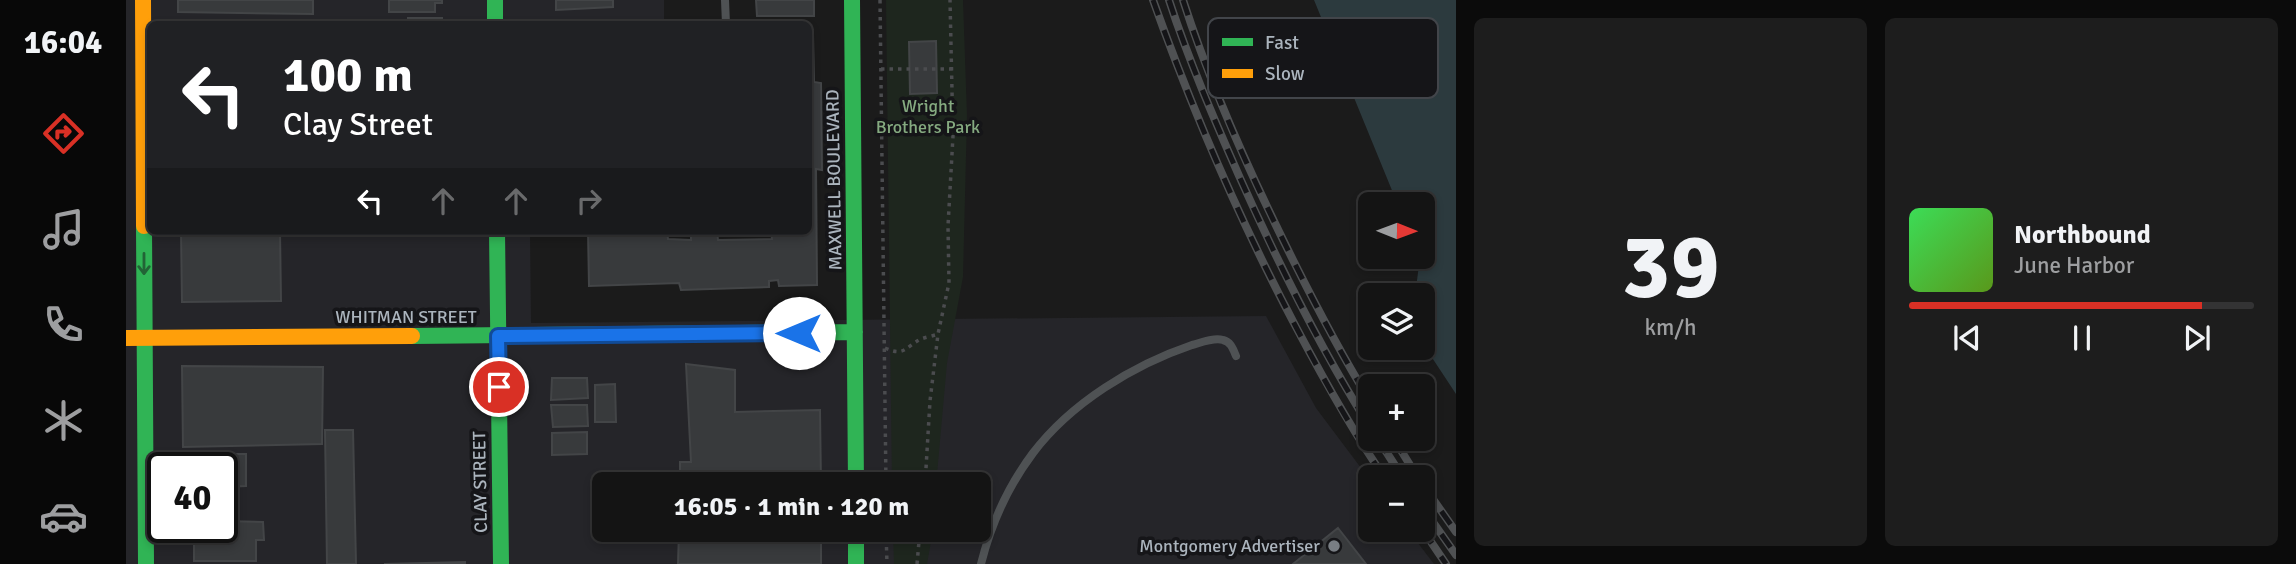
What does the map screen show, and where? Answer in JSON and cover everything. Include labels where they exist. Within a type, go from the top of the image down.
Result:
[{"type":"main road","points":[[143,0],[146,564]]},
{"type":"main road","points":[[495,0],[495,21]]},
{"type":"main road","name":"MAXWELL BOULEVARD","points":[[852,0],[856,472]]},
{"type":"main road","name":"CLAY STREET","points":[[497,235],[500,564]]},
{"type":"main road","name":"WHITMAN STREET","points":[[126,338],[855,332]]},
{"type":"main road","points":[[856,542],[856,564]]},
{"type":"lane","points":[[725,0],[726,21]]},
{"type":"lane","points":[[981,564],[987,540],[1016,479],[1034,451],[1057,426],[1089,399],[1121,378],[1172,352],[1205,341],[1223,339],[1231,345],[1236,356]]},
{"type":"path","points":[[880,0],[886,472]]},
{"type":"path","points":[[926,472],[938,334],[949,283],[948,226],[953,136],[950,0]]},
{"type":"path","points":[[881,69],[953,69]]},
{"type":"path","points":[[885,348],[894,352],[906,351],[922,339],[938,334]]},
{"type":"path","points":[[886,542],[887,564]]},
{"type":"path","points":[[916,564],[919,542]]},
{"type":"shaded area","points":[[126,0],[664,0],[664,21],[147,21],[147,235],[530,235],[531,323],[1266,316],[1316,408],[1359,465],[1358,542],[1417,542],[1434,564],[126,564]]},
{"type":"shaded area","points":[[1314,0],[1456,0],[1456,394],[1434,360],[1435,283],[1417,283],[1418,270],[1435,270],[1435,192],[1393,192],[1354,98],[1438,98],[1438,18],[1321,18]]},
{"type":"green space","name":"Wright Brothers Park","points":[[886,0],[963,0],[967,116],[963,277],[947,363],[937,472],[892,472]]},
{"type":"green space","points":[[893,542],[931,542],[927,564],[894,564]]},
{"type":"building","points":[[178,0],[313,0],[313,14],[178,12]]},
{"type":"building","points":[[389,0],[442,0],[442,3],[435,3],[435,12],[389,12]]},
{"type":"building","points":[[556,0],[613,0],[613,7],[556,10]]},
{"type":"building","points":[[756,0],[814,0],[814,16],[757,16]]},
{"type":"building","points":[[408,18],[442,18],[442,21],[408,21]]},
{"type":"building","points":[[813,35],[814,82],[821,83],[822,170],[816,169],[817,285],[779,286],[778,280],[769,281],[769,287],[681,290],[679,283],[589,286],[588,235],[667,235],[668,239],[691,240],[691,235],[717,235],[718,240],[772,239],[772,235],[812,235]]},
{"type":"building","points":[[936,41],[937,93],[910,94],[909,42]]},
{"type":"building","points":[[181,235],[280,235],[281,301],[182,302]]},
{"type":"building","points":[[686,364],[735,370],[735,412],[820,410],[821,472],[680,472],[680,462],[691,462]]},
{"type":"building","points":[[182,366],[323,367],[322,444],[183,447]]},
{"type":"building","points":[[552,378],[587,378],[588,398],[551,400]]},
{"type":"building","points":[[615,384],[616,422],[595,422],[595,385]]},
{"type":"building","points":[[551,405],[587,405],[588,426],[553,427]]},
{"type":"building","points":[[325,430],[353,430],[356,564],[327,564]]},
{"type":"building","points":[[587,432],[587,454],[552,455],[552,433]]},
{"type":"building","points":[[238,454],[246,454],[246,486],[238,486]]},
{"type":"building","points":[[238,521],[263,522],[264,540],[256,540],[256,561],[194,561],[194,543],[238,543]]},
{"type":"building","name":"Montgomery Advertiser","points":[[1338,528],[1366,564],[1293,564]]},
{"type":"building","points":[[679,542],[821,542],[821,564],[678,564]]},
{"type":"building","points":[[465,562],[465,564],[384,564]]},
{"type":"railway","points":[[1153,0],[1201,125],[1256,247],[1327,385],[1376,465]]},
{"type":"railway","points":[[1169,0],[1211,112],[1269,242],[1317,336],[1358,407]]},
{"type":"railway","points":[[1183,0],[1208,71]]},
{"type":"railway","points":[[1218,98],[1293,260],[1358,381]]},
{"type":"railway","points":[[1386,451],[1395,465]]},
{"type":"railway","points":[[1401,451],[1410,465]]},
{"type":"railway","points":[[1435,502],[1456,532]]},
{"type":"railway","points":[[1435,525],[1456,555]]},
{"type":"railway","points":[[1431,542],[1446,564]]},
{"type":"traffic: fast","points":[[495,0],[495,21]]},
{"type":"traffic: fast","points":[[852,0],[856,472]]},
{"type":"traffic: fast","points":[[144,226],[146,564]]},
{"type":"traffic: fast","points":[[497,235],[501,564]]},
{"type":"traffic: fast","points":[[412,336],[855,332]]},
{"type":"traffic: fast","points":[[856,542],[856,564]]},
{"type":"traffic: slow","points":[[143,0],[144,226]]},
{"type":"traffic: slow","points":[[126,338],[412,336]]},
{"type":"place","name":"Montgomery Advertiser","points":[[1334,546]]},
{"type":"route","points":[[499,387],[498,336],[799,333]]}]
